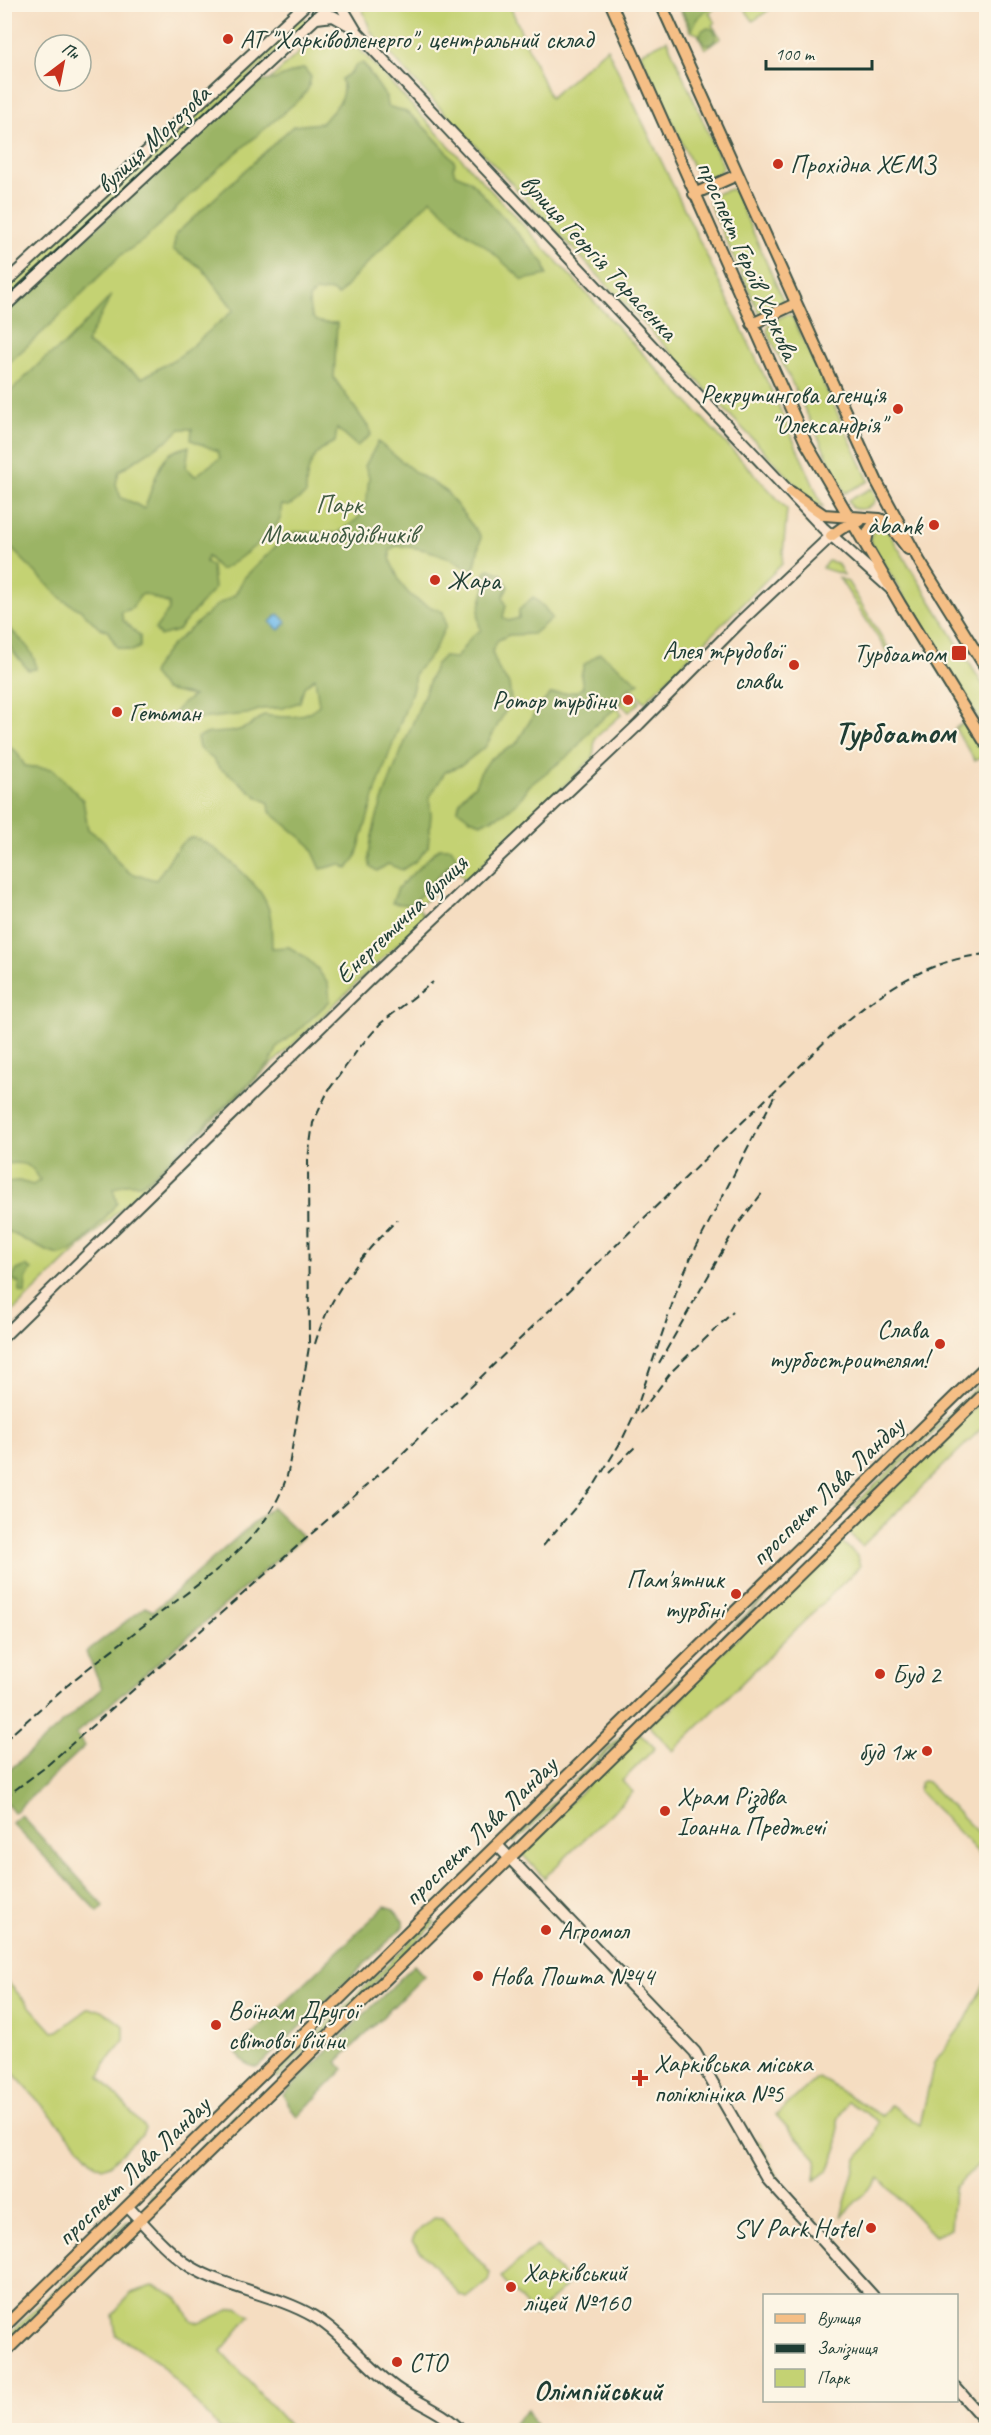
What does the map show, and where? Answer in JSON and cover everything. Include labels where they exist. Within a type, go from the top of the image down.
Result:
[{"type":"main road","name":"проспект Героїв Харкова","points":[[611,4],[806,443],[987,744]]},
{"type":"main road","name":"проспект Героїв Харкова","points":[[662,4],[877,482],[921,562],[987,668]]},
{"type":"main road","points":[[694,194],[737,175]]},
{"type":"main road","points":[[752,324],[795,304]]},
{"type":"main road","points":[[791,492],[820,514],[851,521],[880,519],[888,523],[921,562]]},
{"type":"main road","points":[[831,536],[851,521]]},
{"type":"main road","points":[[866,544],[867,534],[871,527],[880,522],[888,523]]},
{"type":"main road","name":"проспект Льва Ландау","points":[[4,2327],[987,1366]]},
{"type":"main road","name":"проспект Льва Ландау","points":[[4,2353],[987,1392]]},
{"type":"main road","points":[[831,1520],[843,1531]]},
{"type":"main road","points":[[480,1864],[492,1875]]},
{"type":"street","name":"вулиця Морозова","points":[[4,284],[306,4]]},
{"type":"street","name":"вулиця Морозова","points":[[4,307],[331,4]]},
{"type":"street","name":"вулиця Георгія Тарасенка","points":[[340,4],[356,32],[715,414],[831,536],[894,592]]},
{"type":"street","points":[[316,18],[337,17],[356,32]]},
{"type":"street","name":"Енергетична вулиця","points":[[4,1336],[363,986],[639,724],[740,622],[831,536]]},
{"type":"street","points":[[498,1846],[696,2052],[769,2181],[872,2294]]},
{"type":"street","points":[[128,2207],[189,2266],[204,2274],[273,2298],[318,2319],[394,2387],[439,2413],[460,2430]]},
{"type":"street","points":[[958,2389],[987,2422]]},
{"type":"green space","points":[[361,5],[516,5],[510,6],[550,98],[607,48],[776,400],[823,507],[813,503],[410,76],[371,32]]},
{"type":"green space","points":[[678,5],[719,5],[709,13],[715,22],[712,25],[721,38],[705,49],[698,34],[690,31]]},
{"type":"green space","points":[[679,5],[711,5],[697,19],[692,30]]},
{"type":"green space","points":[[742,5],[776,5],[753,21]]},
{"type":"green space","points":[[300,14],[308,22],[5,303],[5,289]]},
{"type":"green space","points":[[705,28],[711,28],[716,36],[714,42],[705,44],[700,39],[700,33]]},
{"type":"green space","points":[[667,40],[723,166],[717,175],[711,178],[701,179],[696,173],[640,53]]},
{"type":"green space","name":"Парк Машинобудівників","points":[[311,41],[352,41],[787,509],[782,564],[645,702],[633,689],[617,706],[622,714],[595,738],[593,758],[466,880],[452,865],[438,877],[442,886],[418,907],[425,918],[5,1319],[5,328]]},
{"type":"green space","points":[[363,63],[386,97],[387,106],[411,115],[440,144],[455,163],[453,168],[455,174],[469,180],[478,189],[544,263],[547,275],[523,280],[484,245],[462,230],[431,199],[338,296],[332,291],[316,292],[309,298],[310,312],[314,319],[323,323],[337,323],[334,378],[369,428],[371,435],[357,446],[337,429],[335,442],[315,456],[307,478],[306,494],[289,506],[281,505],[280,519],[262,540],[220,570],[207,556],[206,562],[212,567],[214,589],[177,631],[160,636],[155,629],[169,610],[169,604],[145,594],[141,595],[131,609],[121,612],[123,620],[140,636],[140,647],[132,651],[117,647],[107,630],[99,628],[82,611],[63,600],[5,542],[5,397],[44,359],[64,345],[112,295],[86,343],[142,378],[180,356],[234,310],[202,268],[173,250],[176,234],[293,126],[321,123],[340,101],[343,91],[341,79],[352,72],[356,65]],"holes":[[[180,429],[192,429],[191,440],[218,451],[220,458],[195,476],[186,467],[189,446],[177,450],[166,457],[162,463],[144,509],[121,498],[116,484],[119,471],[169,439]]]},
{"type":"green space","points":[[304,68],[311,77],[308,89],[302,97],[214,172],[145,239],[120,256],[5,366],[5,312],[254,82],[273,80]]},
{"type":"green space","points":[[731,189],[735,192],[784,302],[760,315],[709,202],[715,194]]},
{"type":"green space","points":[[787,314],[792,316],[869,481],[845,493],[767,331],[770,323]]},
{"type":"green space","points":[[378,442],[415,472],[446,491],[481,537],[475,566],[470,570],[444,556],[425,550],[396,546],[390,550],[392,565],[404,588],[421,602],[443,612],[446,626],[432,654],[415,673],[413,688],[377,787],[356,857],[348,869],[340,864],[321,869],[310,845],[270,812],[269,803],[219,768],[214,760],[199,748],[197,738],[210,733],[239,730],[251,725],[264,715],[300,716],[313,710],[319,705],[315,678],[304,687],[300,702],[283,708],[178,721],[171,717],[193,696],[165,690],[152,674],[170,647],[217,605],[235,595],[244,578],[284,538],[294,532],[338,533],[362,514],[369,477],[365,466]]},
{"type":"green space","points":[[872,488],[876,498],[870,506],[863,509],[852,508],[848,500]]},
{"type":"green space","points":[[875,527],[884,527],[887,530],[986,690],[986,731],[872,544],[870,538]]},
{"type":"green space","points":[[828,561],[837,563],[844,575],[822,568]]},
{"type":"green space","points":[[489,569],[502,574],[508,587],[503,597],[506,605],[503,617],[508,621],[519,618],[519,610],[533,597],[552,618],[533,634],[509,635],[498,640],[492,652],[499,670],[509,684],[511,701],[486,746],[462,765],[445,772],[429,798],[431,815],[428,847],[416,861],[402,870],[388,864],[377,871],[370,866],[370,849],[383,798],[394,768],[435,665],[443,657],[456,658],[472,636],[481,630],[478,615],[485,588],[485,573]]},
{"type":"green space","points":[[839,578],[848,582],[897,662],[895,664]]},
{"type":"green space","points":[[4,624],[29,650],[36,669],[28,670],[5,641]]},
{"type":"green space","points":[[600,653],[639,683],[625,691],[616,708],[592,728],[573,752],[529,786],[519,801],[503,814],[481,823],[470,819],[458,810],[464,795],[475,785],[490,759],[516,744],[536,711],[550,694],[576,692],[583,687],[581,676],[584,665]]},
{"type":"green space","points":[[631,693],[640,702],[629,712],[620,703]]},
{"type":"green space","points":[[965,722],[986,755],[975,761],[955,728]]},
{"type":"green space","points":[[5,744],[16,751],[25,766],[53,769],[83,800],[88,829],[104,841],[118,862],[130,873],[156,880],[176,850],[190,838],[197,839],[215,849],[235,865],[260,891],[271,917],[272,948],[289,947],[304,956],[317,968],[328,984],[330,1001],[296,1033],[279,1045],[270,1063],[153,1175],[141,1184],[124,1184],[113,1189],[117,1203],[89,1236],[71,1251],[63,1254],[49,1252],[5,1230],[5,1200],[9,1191],[6,1182],[19,1181],[33,1185],[40,1180],[34,1170],[26,1165],[5,1164]]},
{"type":"green space","points":[[439,848],[451,848],[457,857],[411,905],[392,903],[398,888]]},
{"type":"green space","points":[[26,1266],[32,1270],[26,1278],[25,1294],[20,1292],[20,1284],[12,1279],[17,1270]]},
{"type":"green space","points":[[986,1378],[986,1382],[856,1508],[853,1506]]},
{"type":"green space","points":[[986,1398],[986,1424],[862,1546],[847,1531]]},
{"type":"green space","points":[[272,1507],[303,1537],[76,1734],[85,1746],[14,1813],[5,1801],[5,1774],[102,1688],[86,1652],[145,1607],[153,1611]]},
{"type":"green space","points":[[830,1533],[515,1843],[513,1841]]},
{"type":"green space","points":[[839,1539],[857,1556],[860,1566],[673,1751],[649,1725],[662,1713],[668,1713],[686,1695],[690,1684]]},
{"type":"green space","points":[[640,1733],[655,1748],[622,1781],[633,1792],[544,1878],[520,1852]]},
{"type":"green space","points":[[927,1782],[986,1841],[986,1861],[919,1791],[920,1783]]},
{"type":"green space","points":[[21,1815],[104,1906],[98,1912],[12,1823]]},
{"type":"green space","points":[[385,1906],[392,1908],[404,1921],[404,1926],[258,2067],[243,2061],[237,2054],[238,2047]]},
{"type":"green space","points":[[432,1920],[435,1923],[278,2078],[275,2076]]},
{"type":"green space","points":[[414,1965],[424,1976],[337,2062],[344,2069],[297,2117],[283,2095]]},
{"type":"green space","points":[[5,1979],[53,2032],[58,2031],[88,2009],[101,2010],[124,2026],[124,2040],[105,2064],[100,2077],[145,2128],[142,2134],[109,2165],[102,2168],[96,2165],[5,2064]]},
{"type":"green space","points":[[986,1980],[986,2157],[954,2188],[951,2229],[935,2236],[879,2178],[841,2217],[857,2159],[873,2137],[879,2122],[848,2101],[838,2120],[838,2148],[828,2170],[815,2180],[817,2159],[776,2115],[818,2077],[882,2116],[891,2105],[920,2125],[934,2063],[965,2021]]},
{"type":"green space","points":[[241,2109],[244,2112],[153,2200],[150,2197]]},
{"type":"green space","points":[[754,2139],[759,2142],[783,2189],[781,2190],[751,2142]]},
{"type":"green space","points":[[434,2217],[442,2218],[490,2273],[488,2281],[467,2298],[460,2295],[412,2241],[415,2234]]},
{"type":"green space","points":[[128,2220],[128,2223],[5,2344],[5,2338]]},
{"type":"green space","points":[[536,2246],[570,2283],[534,2315],[501,2277]]},
{"type":"green space","points":[[153,2286],[172,2294],[191,2320],[200,2323],[231,2309],[239,2308],[250,2316],[221,2351],[293,2430],[221,2430],[158,2362],[116,2335],[113,2315],[131,2293]]},
{"type":"green space","points":[[527,2410],[539,2430],[507,2430]]},
{"type":"water","points":[[278,614],[287,622],[279,630],[270,622]]},
{"type":"tram line","points":[[4,300],[310,15],[315,4]]},
{"type":"railway","points":[[4,1798],[43,1769],[399,1457],[841,1026],[874,1000],[908,978],[945,963],[986,954]]},
{"type":"railway","points":[[4,1741],[83,1672],[229,1559],[245,1544],[271,1511],[281,1493],[288,1472],[309,1347],[308,1159],[313,1123],[328,1091],[359,1048],[381,1023],[433,982]]},
{"type":"railway","points":[[543,1546],[595,1484],[622,1440],[635,1413],[677,1290],[691,1257],[776,1093]]},
{"type":"railway","points":[[659,1363],[736,1227],[763,1192]]},
{"type":"railway","points":[[315,1344],[338,1292],[371,1247],[397,1220]]},
{"type":"railway","points":[[640,1413],[672,1371],[733,1312]]},
{"type":"railway","points":[[609,1473],[637,1445]]},
{"type":"place","name":"АТ \"Харківобленерго\", центральний склад","points":[[228,39]]},
{"type":"place","name":"Прохідна ХЕМЗ","points":[[778,164]]},
{"type":"place","name":"Рекрутингова агенція \"Олександрія\"","points":[[898,409]]},
{"type":"place","name":"àbank","points":[[934,525]]},
{"type":"place","name":"Жара","points":[[435,580]]},
{"type":"place","name":"Турбоатом","points":[[959,653]]},
{"type":"place","name":"Алея трудової слави","points":[[794,665]]},
{"type":"place","name":"Ротор турбіни","points":[[628,700]]},
{"type":"place","name":"Гетьман","points":[[117,712]]},
{"type":"place","name":"Слава турбостроителям!","points":[[940,1344]]},
{"type":"place","name":"Пам'ятник турбіні","points":[[736,1594]]},
{"type":"place","name":"Буд 2","points":[[880,1674]]},
{"type":"place","name":"буд 1ж","points":[[927,1751]]},
{"type":"place","name":"Храм Різдва Іоанна Предтечі","points":[[665,1811]]},
{"type":"place","name":"Агромол","points":[[546,1930]]},
{"type":"place","name":"Нова Пошта №44","points":[[478,1976]]},
{"type":"place","name":"Воїнам Другої світової війни","points":[[216,2025]]},
{"type":"place","name":"Харківська міська поліклініка №5","points":[[640,2078]]},
{"type":"place","name":"SV Park Hotel","points":[[871,2228]]},
{"type":"place","name":"Харківський ліцей №160","points":[[511,2287]]},
{"type":"place","name":"СТО","points":[[397,2362]]},
{"type":"district","name":"Турбоатом","points":[[895,732]]},
{"type":"district","name":"Олімпійський","points":[[598,2390]]}]
